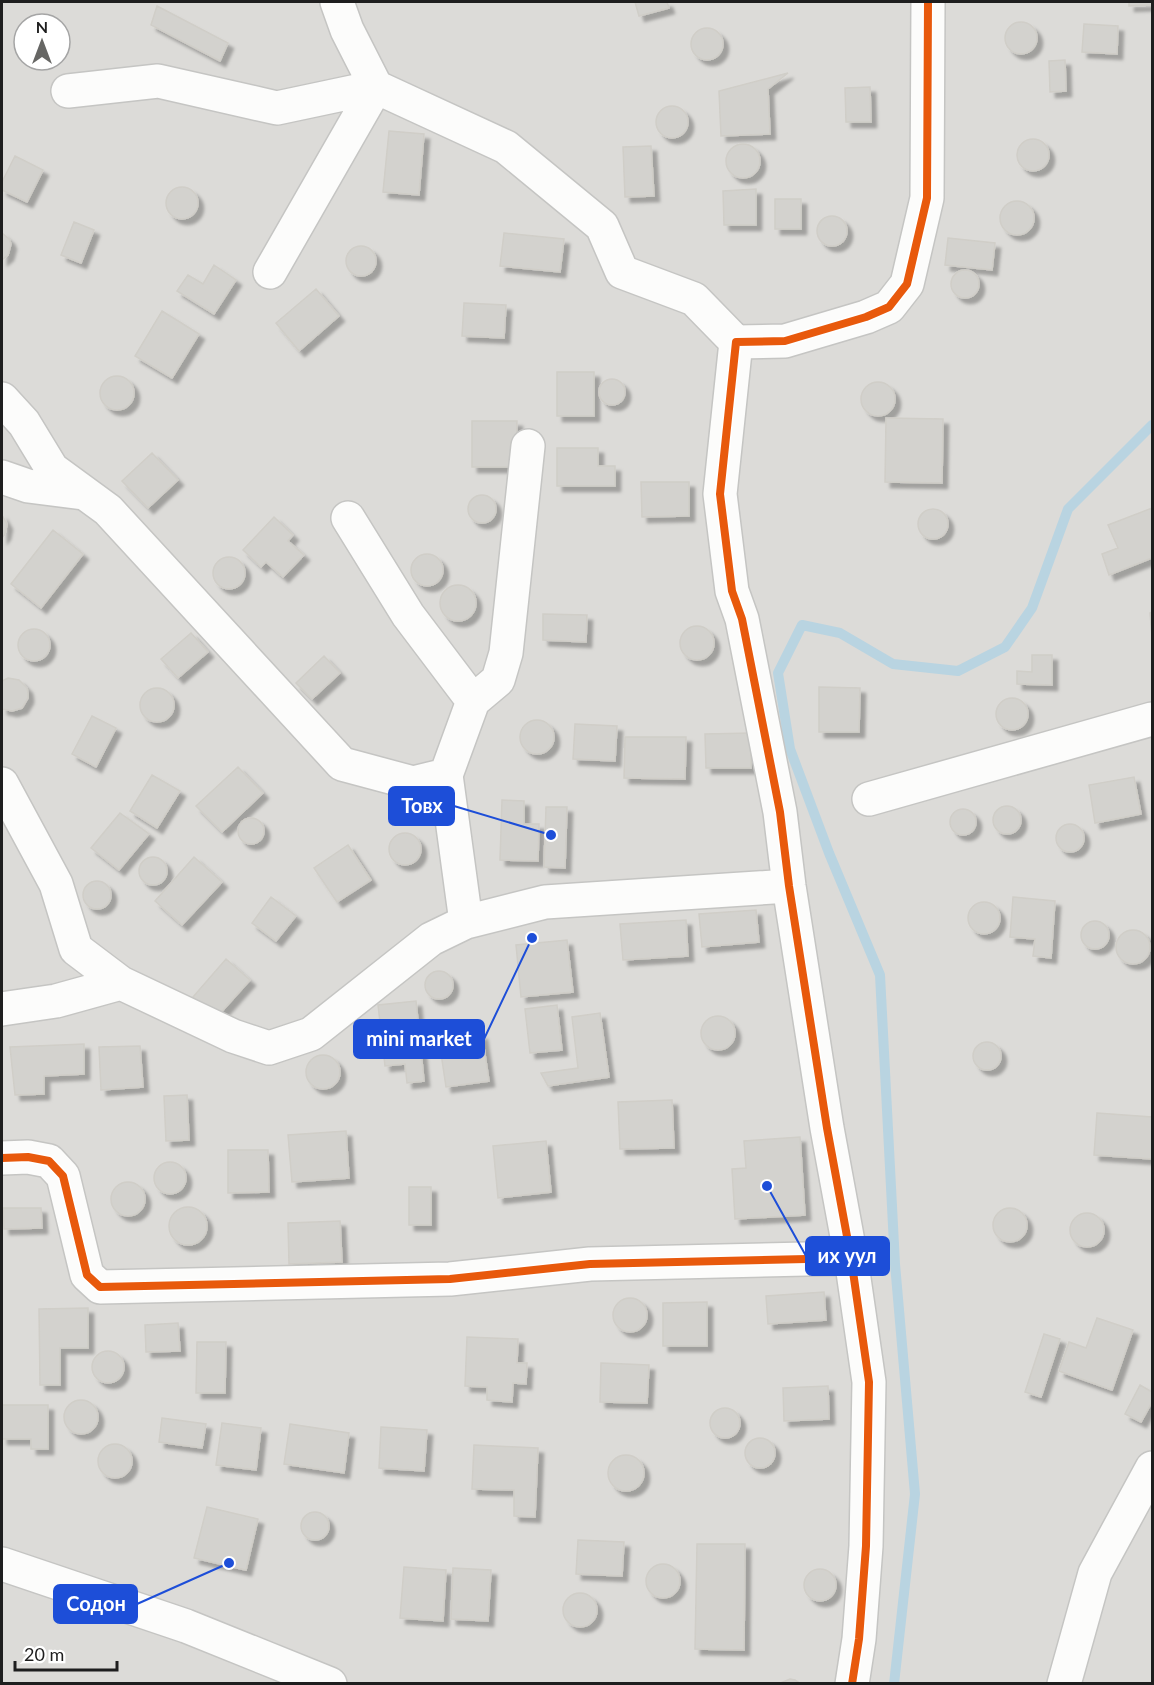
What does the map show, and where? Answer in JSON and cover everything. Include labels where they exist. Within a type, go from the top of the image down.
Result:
[{"type":"street","points":[[337,2],[347,30],[376,87]]},
{"type":"street","points":[[68,91],[158,81],[277,108],[376,87],[506,147],[602,226],[621,272],[694,300],[736,342],[785,341],[889,308],[907,284],[927,198],[928,2]]},
{"type":"street","points":[[270,272],[376,87]]},
{"type":"street","points":[[736,342],[720,494],[732,591],[742,619],[780,812],[789,885],[827,1128],[851,1258],[869,1383],[866,1546],[859,1639],[852,1683]]},
{"type":"street","points":[[2,399],[24,423],[52,469],[108,510],[342,764],[413,783],[446,775]]},
{"type":"street","points":[[466,922],[446,775],[473,701],[498,680],[506,653],[528,446]]},
{"type":"street","points":[[2,477],[28,486],[84,493]]},
{"type":"street","points":[[348,518],[408,615],[473,701]]},
{"type":"street","points":[[869,799],[1152,719]]},
{"type":"street","points":[[2,784],[12,820],[56,884],[76,949],[120,982],[233,1036],[269,1048],[311,1034],[431,939],[466,922],[545,902],[789,885]]},
{"type":"street","points":[[2,1009],[56,1001],[120,982]]},
{"type":"street","points":[[2,1158],[28,1157],[49,1161],[63,1176],[87,1275],[100,1287],[450,1279],[590,1264],[851,1258]]},
{"type":"street","points":[[1064,1683],[1095,1573],[1152,1468]]},
{"type":"street","points":[[2,1564],[186,1626],[330,1683]]},
{"type":"street","points":[[2,1588],[44,1578]]},
{"type":"shaded area","points":[[2,2],[1152,2],[1152,1683],[2,1683]]},
{"type":"building","points":[[635,2],[667,2],[669,8],[639,16]]},
{"type":"building","points":[[1129,2],[1152,2],[1152,5],[1129,6]]},
{"type":"building","points":[[157,6],[228,43],[220,61],[151,25]]},
{"type":"building","points":[[1021,22],[1032,27],[1037,38],[1032,49],[1021,54],[1010,49],[1005,38],[1010,27]]},
{"type":"building","points":[[1084,24],[1118,26],[1117,54],[1082,52]]},
{"type":"building","points":[[707,28],[718,33],[723,44],[718,55],[707,60],[696,55],[691,44],[696,33]]},
{"type":"building","points":[[1065,60],[1066,91],[1050,92],[1049,61]]},
{"type":"building","points":[[788,73],[768,89],[770,134],[721,136],[719,91]]},
{"type":"building","points":[[870,87],[871,122],[846,122],[845,88]]},
{"type":"building","points":[[672,106],[683,111],[688,122],[683,133],[672,138],[661,133],[656,122],[661,111]]},
{"type":"building","points":[[389,131],[424,134],[419,195],[383,192]]},
{"type":"building","points":[[1033,139],[1045,143],[1049,155],[1045,167],[1033,171],[1021,167],[1017,155],[1021,143]]},
{"type":"building","points":[[743,144],[755,149],[760,161],[755,173],[743,178],[731,173],[726,161],[731,149]]},
{"type":"building","points":[[651,146],[654,196],[625,197],[623,147]]},
{"type":"building","points":[[15,156],[43,170],[27,202],[2,190],[2,182]]},
{"type":"building","points":[[182,187],[193,192],[198,203],[193,214],[182,219],[171,214],[166,203],[171,192]]},
{"type":"building","points":[[756,189],[756,225],[724,225],[723,191]]},
{"type":"building","points":[[775,199],[801,199],[801,229],[775,229]]},
{"type":"building","points":[[1017,201],[1029,206],[1034,218],[1029,230],[1017,235],[1005,230],[1000,218],[1005,206]]},
{"type":"building","points":[[832,216],[838,217],[846,225],[846,237],[838,245],[832,246],[826,245],[818,237],[817,231],[818,225],[826,217]]},
{"type":"building","points":[[74,222],[94,230],[81,263],[61,255]]},
{"type":"building","points":[[2,233],[11,244],[8,255],[2,260]]},
{"type":"building","points":[[504,233],[564,239],[560,272],[500,266]]},
{"type":"building","points":[[948,238],[995,243],[992,270],[945,265]]},
{"type":"building","points":[[361,246],[367,247],[375,255],[375,267],[367,275],[361,276],[355,275],[347,267],[346,261],[347,255],[355,247]]},
{"type":"building","points":[[214,265],[236,280],[214,314],[177,291],[188,275],[203,284]]},
{"type":"building","points":[[965,270],[975,274],[979,284],[975,294],[965,298],[955,294],[951,284],[955,274]]},
{"type":"building","points":[[316,289],[339,316],[299,351],[276,323]]},
{"type":"building","points":[[464,303],[506,305],[504,338],[462,336]]},
{"type":"building","points":[[162,311],[199,334],[172,378],[135,356]]},
{"type":"building","points":[[557,372],[594,372],[594,416],[557,416]]},
{"type":"building","points":[[117,376],[129,381],[134,393],[129,405],[117,410],[105,405],[100,393],[105,381]]},
{"type":"building","points":[[612,379],[621,383],[625,392],[621,401],[612,405],[603,401],[599,392],[603,383]]},
{"type":"building","points":[[878,382],[890,387],[895,399],[890,411],[878,416],[866,411],[861,399],[866,387]]},
{"type":"building","points":[[886,418],[943,419],[942,483],[885,482]]},
{"type":"building","points":[[472,421],[517,421],[516,467],[472,467]]},
{"type":"building","points":[[557,448],[598,448],[598,466],[615,466],[615,486],[557,486]]},
{"type":"building","points":[[152,453],[178,480],[148,508],[122,481]]},
{"type":"building","points":[[641,482],[689,482],[689,516],[642,517]]},
{"type":"building","points":[[482,495],[492,499],[496,509],[492,519],[482,523],[472,519],[468,509],[472,499]]},
{"type":"building","points":[[1152,508],[1152,558],[1109,575],[1102,554],[1118,548],[1108,525]]},
{"type":"building","points":[[933,509],[944,513],[948,524],[944,535],[933,539],[922,535],[918,524],[922,513]]},
{"type":"building","points":[[2,515],[7,524],[2,538]]},
{"type":"building","points":[[274,517],[293,535],[288,541],[304,555],[283,577],[266,562],[261,567],[243,550]]},
{"type":"building","points":[[53,530],[83,554],[41,608],[11,584]]},
{"type":"building","points":[[427,554],[438,559],[443,570],[438,581],[427,586],[416,581],[411,570],[416,559]]},
{"type":"building","points":[[229,557],[241,561],[245,573],[241,585],[229,589],[217,585],[213,573],[217,561]]},
{"type":"building","points":[[458,585],[471,590],[476,603],[471,616],[458,621],[445,616],[440,603],[445,590]]},
{"type":"building","points":[[1152,612],[1152,637],[1150,613]]},
{"type":"building","points":[[543,614],[587,615],[586,642],[543,640]]},
{"type":"building","points":[[697,626],[709,631],[714,643],[709,655],[697,660],[685,655],[680,643],[685,631]]},
{"type":"building","points":[[34,629],[45,634],[50,645],[45,656],[34,661],[23,656],[18,645],[23,634]]},
{"type":"building","points":[[191,633],[208,652],[178,678],[161,659]]},
{"type":"building","points":[[1032,655],[1052,655],[1052,685],[1017,684],[1017,671],[1032,672]]},
{"type":"building","points":[[324,656],[340,673],[312,699],[296,683]]},
{"type":"building","points":[[8,678],[19,680],[27,688],[28,693],[28,698],[22,708],[12,711],[2,709],[2,681]]},
{"type":"building","points":[[819,687],[860,688],[859,732],[819,732]]},
{"type":"building","points":[[157,688],[169,693],[174,705],[169,717],[157,722],[145,717],[140,705],[145,693]]},
{"type":"building","points":[[1012,698],[1023,703],[1028,714],[1023,725],[1012,730],[1001,725],[996,714],[1001,703]]},
{"type":"building","points":[[92,716],[116,728],[96,767],[72,754]]},
{"type":"building","points":[[537,720],[549,725],[554,737],[549,749],[537,754],[525,749],[520,737],[525,725]]},
{"type":"building","points":[[575,724],[617,726],[615,761],[573,759]]},
{"type":"building","points":[[751,733],[751,768],[706,768],[705,734]]},
{"type":"building","points":[[625,737],[686,737],[685,779],[624,778]]},
{"type":"building","points":[[238,767],[263,793],[222,832],[196,806]]},
{"type":"building","points":[[152,775],[180,791],[157,828],[130,811]]},
{"type":"building","points":[[1134,777],[1141,814],[1095,823],[1089,785]]},
{"type":"building","points":[[502,800],[524,801],[524,824],[539,824],[538,861],[500,860]]},
{"type":"building","points":[[1007,806],[1017,810],[1021,820],[1017,830],[1007,834],[997,830],[993,820],[997,810]]},
{"type":"building","points":[[546,807],[567,807],[565,868],[544,867]]},
{"type":"building","points":[[963,809],[972,813],[976,822],[972,831],[963,835],[954,831],[950,822],[954,813]]},
{"type":"building","points":[[120,813],[149,834],[119,870],[91,848]]},
{"type":"building","points":[[251,818],[260,822],[264,831],[260,840],[251,844],[242,840],[238,831],[242,822]]},
{"type":"building","points":[[1070,824],[1080,828],[1084,838],[1080,848],[1070,852],[1060,848],[1056,838],[1060,828]]},
{"type":"building","points":[[405,833],[417,837],[421,849],[417,861],[405,865],[393,861],[389,849],[393,837]]},
{"type":"building","points":[[348,845],[371,880],[337,902],[314,868]]},
{"type":"building","points":[[153,857],[163,861],[167,871],[163,881],[153,885],[143,881],[139,871],[143,861]]},
{"type":"building","points":[[194,857],[222,882],[182,925],[155,901]]},
{"type":"building","points":[[97,881],[107,885],[111,895],[107,905],[97,909],[87,905],[83,895],[87,885]]},
{"type":"building","points":[[271,897],[296,916],[276,941],[252,923]]},
{"type":"building","points":[[1013,897],[1055,901],[1051,958],[1033,956],[1035,939],[1010,937]]},
{"type":"building","points":[[984,902],[995,907],[1000,918],[995,929],[984,934],[973,929],[968,918],[973,907]]},
{"type":"building","points":[[756,910],[759,942],[702,947],[699,914]]},
{"type":"building","points":[[686,920],[688,956],[623,960],[620,924]]},
{"type":"building","points":[[1095,921],[1105,925],[1109,935],[1105,945],[1095,949],[1085,945],[1081,935],[1085,925]]},
{"type":"building","points":[[1133,930],[1145,935],[1150,947],[1145,959],[1133,964],[1121,959],[1116,947],[1121,935]]},
{"type":"building","points":[[567,940],[573,992],[521,997],[516,945]]},
{"type":"building","points":[[226,959],[250,980],[216,1018],[193,997]]},
{"type":"building","points":[[439,971],[449,975],[453,985],[449,995],[439,999],[429,995],[425,985],[429,975]]},
{"type":"building","points":[[416,1001],[424,1081],[407,1083],[405,1064],[385,1066],[378,1005]]},
{"type":"building","points":[[557,1005],[562,1050],[530,1053],[525,1009]]},
{"type":"building","points":[[600,1013],[609,1077],[548,1086],[541,1073],[578,1068],[572,1017]]},
{"type":"building","points":[[718,1016],[730,1021],[735,1033],[730,1045],[718,1050],[706,1045],[701,1033],[706,1021]]},
{"type":"building","points":[[482,1034],[489,1081],[446,1087],[439,1040]]},
{"type":"building","points":[[987,1042],[997,1046],[1001,1056],[997,1066],[987,1070],[977,1066],[973,1056],[977,1046]]},
{"type":"building","points":[[84,1044],[84,1074],[44,1076],[44,1094],[15,1095],[10,1047]]},
{"type":"building","points":[[140,1046],[143,1087],[101,1090],[99,1047]]},
{"type":"building","points":[[323,1055],[335,1060],[340,1072],[335,1084],[323,1089],[311,1084],[306,1072],[311,1060]]},
{"type":"building","points":[[187,1095],[189,1140],[166,1141],[164,1096]]},
{"type":"building","points":[[672,1100],[674,1148],[620,1149],[618,1102]]},
{"type":"building","points":[[1097,1113],[1152,1117],[1152,1159],[1094,1155]]},
{"type":"building","points":[[346,1131],[349,1178],[292,1182],[288,1135]]},
{"type":"building","points":[[800,1137],[805,1215],[735,1219],[732,1169],[746,1168],[744,1141]]},
{"type":"building","points":[[546,1141],[551,1192],[498,1198],[493,1146]]},
{"type":"building","points":[[228,1150],[268,1150],[269,1192],[228,1193]]},
{"type":"building","points":[[170,1162],[182,1166],[186,1178],[182,1190],[170,1194],[158,1190],[154,1178],[158,1166]]},
{"type":"building","points":[[128,1182],[140,1187],[145,1199],[140,1211],[128,1216],[116,1211],[111,1199],[116,1187]]},
{"type":"building","points":[[409,1187],[431,1187],[431,1225],[409,1225]]},
{"type":"building","points":[[188,1207],[202,1212],[207,1226],[202,1240],[188,1245],[174,1240],[169,1226],[174,1212]]},
{"type":"building","points":[[3,1208],[41,1208],[42,1228],[4,1229]]},
{"type":"building","points":[[1010,1208],[1022,1213],[1027,1225],[1022,1237],[1010,1242],[998,1237],[993,1225],[998,1213]]},
{"type":"building","points":[[1087,1213],[1099,1218],[1104,1230],[1099,1242],[1087,1247],[1075,1242],[1070,1230],[1075,1218]]},
{"type":"building","points":[[340,1221],[342,1262],[289,1264],[288,1223]]},
{"type":"building","points":[[824,1292],[826,1320],[768,1324],[766,1296]]},
{"type":"building","points":[[630,1298],[642,1303],[647,1315],[642,1327],[630,1332],[618,1327],[613,1315],[618,1303]]},
{"type":"building","points":[[707,1302],[707,1346],[663,1346],[663,1303]]},
{"type":"building","points":[[88,1308],[88,1348],[60,1348],[60,1385],[40,1385],[39,1309]]},
{"type":"building","points":[[1097,1318],[1133,1330],[1112,1390],[1059,1371],[1069,1342],[1086,1348]]},
{"type":"building","points":[[178,1323],[180,1351],[146,1352],[145,1325]]},
{"type":"building","points":[[1044,1334],[1060,1339],[1041,1397],[1025,1392]]},
{"type":"building","points":[[467,1337],[518,1339],[517,1363],[527,1363],[526,1384],[513,1383],[512,1402],[487,1400],[487,1387],[465,1386]]},
{"type":"building","points":[[197,1342],[226,1342],[225,1393],[196,1393]]},
{"type":"building","points":[[108,1351],[120,1355],[124,1367],[120,1379],[108,1383],[96,1379],[92,1367],[96,1355]]},
{"type":"building","points":[[601,1363],[649,1365],[647,1403],[600,1402]]},
{"type":"building","points":[[1140,1385],[1152,1392],[1152,1402],[1141,1422],[1125,1414]]},
{"type":"building","points":[[828,1386],[829,1419],[784,1421],[783,1388]]},
{"type":"building","points":[[81,1400],[93,1405],[98,1417],[93,1429],[81,1434],[69,1429],[64,1417],[69,1405]]},
{"type":"building","points":[[2,1405],[48,1405],[48,1449],[31,1449],[31,1439],[2,1439]]},
{"type":"building","points":[[725,1408],[736,1412],[740,1423],[736,1434],[725,1438],[714,1434],[710,1423],[714,1412]]},
{"type":"building","points":[[162,1418],[206,1424],[202,1448],[159,1442]]},
{"type":"building","points":[[222,1423],[261,1428],[256,1470],[216,1465]]},
{"type":"building","points":[[290,1424],[349,1433],[344,1473],[284,1464]]},
{"type":"building","points":[[381,1427],[427,1430],[424,1471],[379,1468]]},
{"type":"building","points":[[760,1438],[771,1442],[775,1453],[771,1464],[760,1468],[749,1464],[745,1453],[749,1442]]},
{"type":"building","points":[[115,1444],[127,1449],[132,1461],[127,1473],[115,1478],[103,1473],[98,1461],[103,1449]]},
{"type":"building","points":[[474,1445],[538,1448],[535,1517],[514,1516],[514,1490],[472,1489]]},
{"type":"building","points":[[626,1455],[639,1460],[644,1473],[639,1486],[626,1491],[613,1486],[608,1473],[613,1460]]},
{"type":"building","points":[[207,1507],[258,1519],[246,1570],[194,1558]]},
{"type":"building","points":[[315,1512],[325,1516],[329,1526],[325,1536],[315,1540],[305,1536],[301,1526],[305,1516]]},
{"type":"building","points":[[578,1540],[624,1542],[622,1576],[576,1574]]},
{"type":"building","points":[[697,1544],[745,1544],[744,1650],[695,1649]]},
{"type":"building","points":[[663,1564],[675,1569],[680,1581],[675,1593],[663,1598],[651,1593],[646,1581],[651,1569]]},
{"type":"building","points":[[404,1567],[446,1570],[443,1621],[400,1618]]},
{"type":"building","points":[[453,1568],[491,1570],[488,1621],[451,1619]]},
{"type":"building","points":[[820,1569],[831,1574],[836,1585],[831,1596],[820,1601],[809,1596],[804,1585],[809,1574]]},
{"type":"building","points":[[580,1593],[592,1598],[597,1610],[592,1622],[580,1627],[568,1622],[563,1610],[568,1598]]},
{"type":"building","points":[[790,1679],[801,1684],[778,1684]]},
{"type":"waterway","points":[[894,1684],[915,1494],[895,1264],[880,975],[829,853],[790,749],[778,673],[802,625],[840,633],[893,664],[958,671],[1005,647],[1032,608],[1068,509],[1152,425]]},
{"type":"cycle path","points":[[852,1684],[859,1639],[866,1546],[869,1382],[851,1258],[827,1128],[789,886],[780,812],[742,619],[732,591],[720,494],[736,342],[785,341],[866,317],[889,307],[907,284],[927,198],[928,2]]},
{"type":"cycle path","points":[[2,1158],[28,1157],[49,1161],[63,1176],[87,1275],[100,1287],[450,1279],[590,1264],[851,1258]]},
{"type":"place","name":"Товх","points":[[551,835]]},
{"type":"place","name":"mini market","points":[[532,938]]},
{"type":"place","name":"их уул","points":[[767,1186]]},
{"type":"place","name":"Содон","points":[[229,1563]]}]
